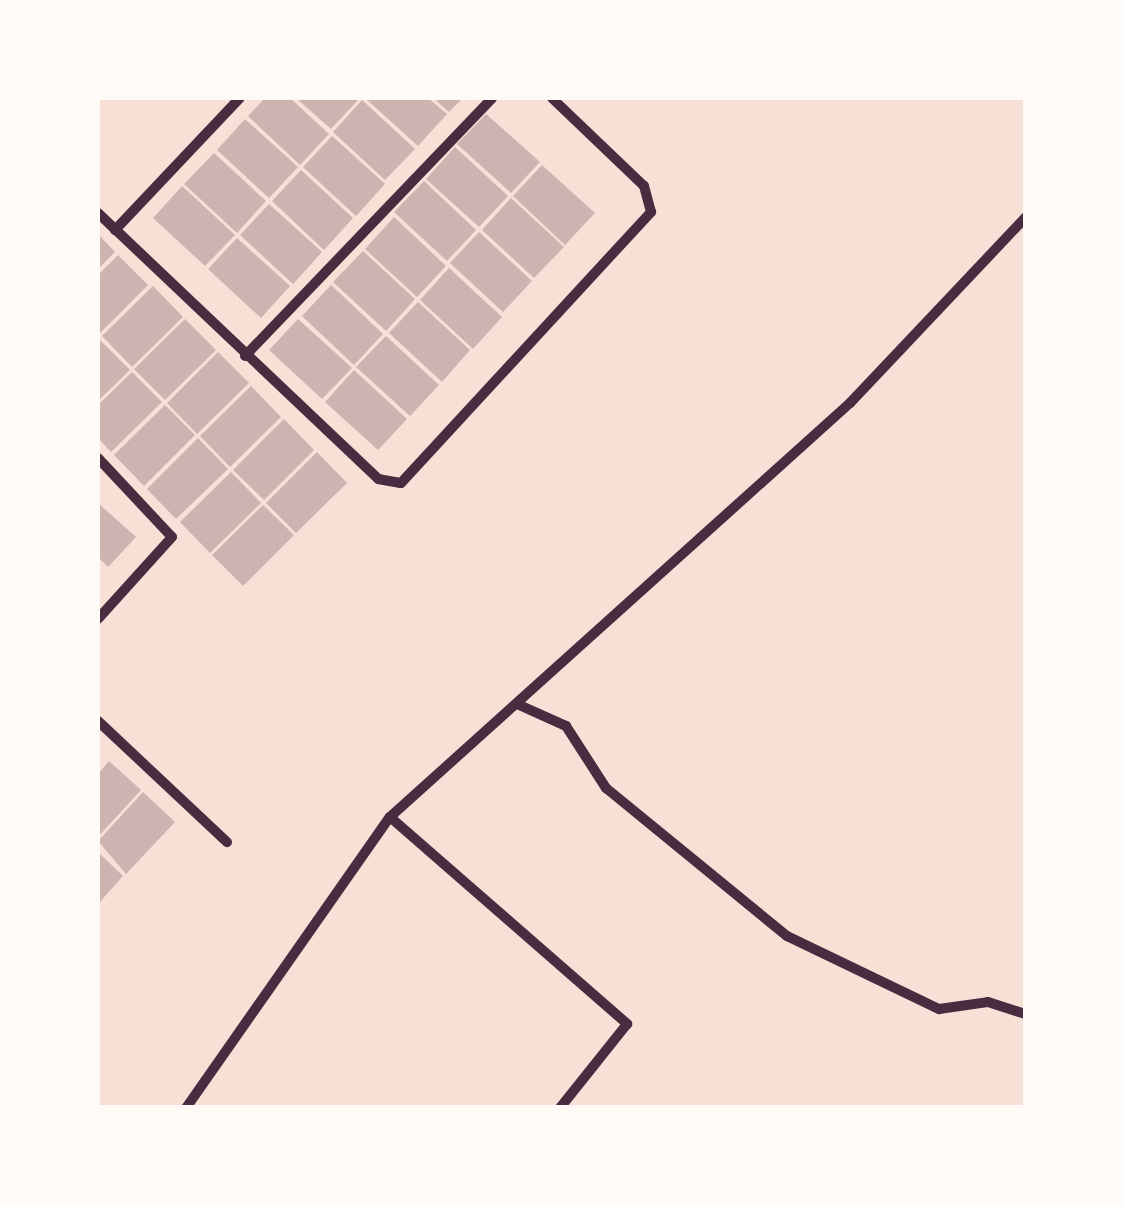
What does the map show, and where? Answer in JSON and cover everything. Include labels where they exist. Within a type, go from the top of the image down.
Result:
[{"type":"street","points":[[115,230],[240,98]]},
{"type":"street","points":[[245,356],[492,98]]},
{"type":"street","points":[[98,213],[378,479],[401,484],[652,212],[644,186],[552,98]]},
{"type":"street","points":[[186,1108],[390,817],[850,403],[1026,217]]},
{"type":"street","points":[[98,458],[168,528],[168,547],[98,619]]},
{"type":"street","points":[[517,704],[566,726],[606,788],[787,936],[939,1009],[988,1002],[1026,1014]]},
{"type":"street","points":[[98,720],[228,842]]},
{"type":"street","points":[[390,817],[627,1024],[560,1108]]},
{"type":"building","points":[[265,98],[290,98],[329,134],[300,165],[248,116]]},
{"type":"building","points":[[296,98],[360,98],[331,129]]},
{"type":"building","points":[[365,98],[428,98],[447,114],[418,146]]},
{"type":"building","points":[[433,98],[463,98],[449,112]]},
{"type":"building","points":[[362,100],[415,149],[385,180],[333,132]]},
{"type":"building","points":[[486,114],[540,162],[511,193],[457,144]]},
{"type":"building","points":[[245,119],[298,167],[269,198],[217,150]]},
{"type":"building","points":[[332,136],[385,184],[356,216],[303,167]]},
{"type":"building","points":[[455,147],[508,196],[479,227],[426,179]]},
{"type":"building","points":[[214,153],[266,201],[237,233],[184,184]]},
{"type":"building","points":[[542,165],[595,213],[565,245],[513,196]]},
{"type":"building","points":[[301,170],[353,218],[324,250],[272,201]]},
{"type":"building","points":[[424,181],[476,230],[447,261],[394,212]]},
{"type":"building","points":[[182,186],[235,235],[205,266],[153,218]]},
{"type":"building","points":[[511,198],[564,247],[534,278],[482,230]]},
{"type":"building","points":[[269,204],[322,252],[293,284],[240,235]]},
{"type":"building","points":[[394,217],[446,266],[417,297],[365,249]]},
{"type":"building","points":[[479,232],[532,281],[503,312],[450,263]]},
{"type":"building","points":[[98,234],[115,252],[98,269]]},
{"type":"building","points":[[237,238],[290,286],[261,318],[208,269]]},
{"type":"building","points":[[363,251],[415,299],[386,331],[333,282]]},
{"type":"building","points":[[118,255],[148,285],[98,335],[98,275]]},
{"type":"building","points":[[449,268],[502,317],[473,349],[420,300]]},
{"type":"building","points":[[331,285],[383,334],[354,365],[302,316]]},
{"type":"building","points":[[153,286],[183,317],[132,367],[102,336]]},
{"type":"building","points":[[418,302],[470,350],[442,382],[389,333]]},
{"type":"building","points":[[185,319],[216,350],[165,400],[134,369]]},
{"type":"building","points":[[298,319],[352,368],[322,399],[269,350]]},
{"type":"building","points":[[386,336],[439,385],[410,416],[356,367]]},
{"type":"building","points":[[98,341],[130,370],[98,401]]},
{"type":"building","points":[[218,352],[249,383],[197,434],[167,403]]},
{"type":"building","points":[[354,370],[407,419],[378,450],[325,402]]},
{"type":"building","points":[[132,372],[162,402],[111,452],[98,438],[98,405]]},
{"type":"building","points":[[251,386],[281,417],[230,467],[200,436]]},
{"type":"building","points":[[165,405],[195,435],[144,486],[114,455]]},
{"type":"building","points":[[284,419],[314,450],[264,500],[233,470]]},
{"type":"building","points":[[198,438],[228,469],[176,519],[147,489]]},
{"type":"building","points":[[317,452],[347,483],[296,533],[266,503]]},
{"type":"building","points":[[231,472],[261,503],[210,553],[180,522]]},
{"type":"building","points":[[98,503],[136,537],[108,567],[98,557]]},
{"type":"building","points":[[263,505],[294,535],[243,586],[212,555]]},
{"type":"building","points":[[109,761],[141,790],[98,837],[98,774]]},
{"type":"building","points":[[143,792],[175,822],[126,874],[98,841]]},
{"type":"building","points":[[98,852],[123,876],[98,904]]}]
